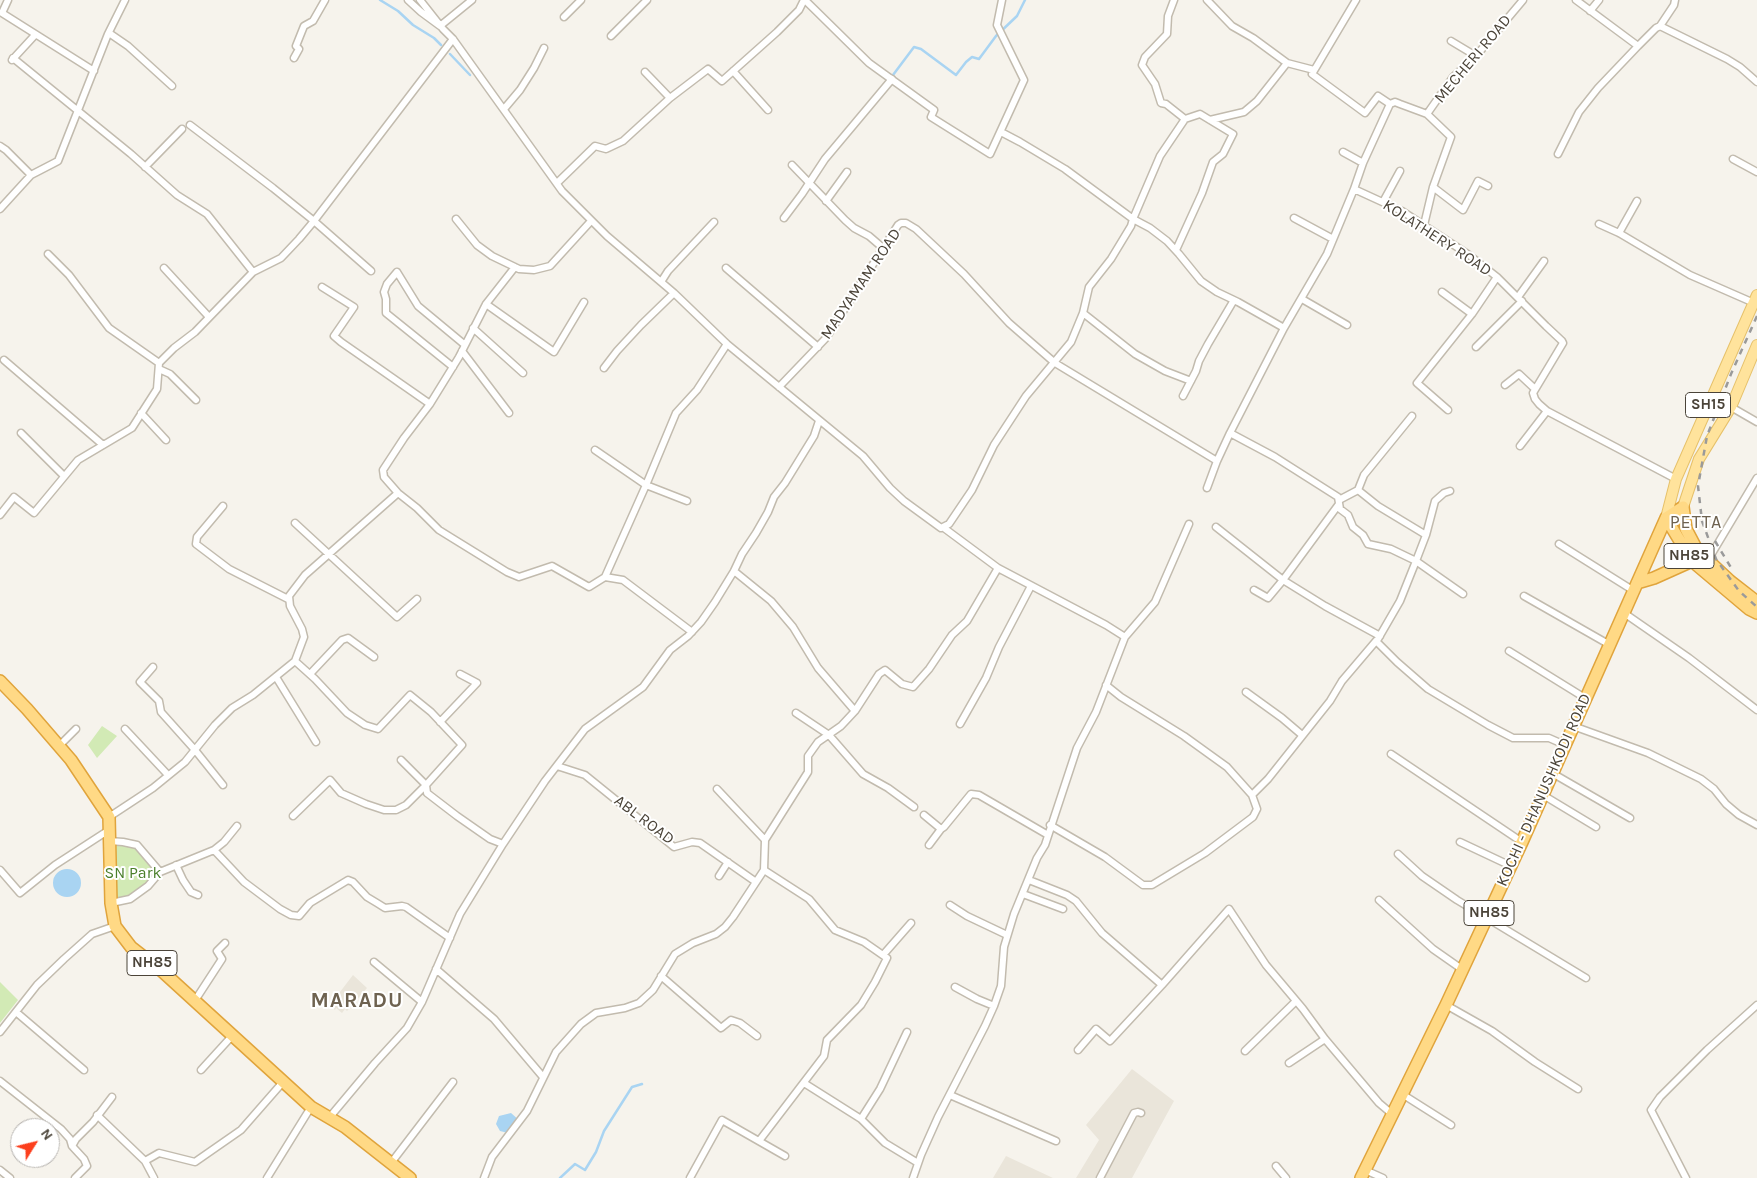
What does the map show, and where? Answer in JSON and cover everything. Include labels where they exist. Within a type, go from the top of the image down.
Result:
[{"type":"highway","points":[[1666,518],[1683,507],[1686,529],[1700,558],[1757,602]]},
{"type":"highway","name":"NH85","points":[[1666,518],[1700,558],[1749,609],[1757,613]]},
{"type":"highway","name":"KOCHI - DHANUSHKODI ROAD","points":[[1363,1174],[1463,970],[1585,698],[1639,585],[1666,518]]},
{"type":"highway","points":[[1639,585],[1700,558]]},
{"type":"highway","points":[[0,681],[71,760],[109,817]]},
{"type":"highway","name":"NH85","points":[[109,817],[111,903],[115,926],[131,946],[163,972],[311,1107],[344,1127],[391,1163],[403,1176]]},
{"type":"main road","name":"SH15","points":[[1666,518],[1676,479],[1755,299]]},
{"type":"main road","points":[[1683,507],[1699,459],[1731,407],[1757,345]]},
{"type":"street","points":[[8,0],[2,13],[94,71]]},
{"type":"street","points":[[0,209],[31,175],[58,161],[109,33],[125,0]]},
{"type":"street","points":[[294,58],[298,49],[296,46],[304,26],[313,21],[326,0]]},
{"type":"street","points":[[408,0],[454,39],[556,183],[607,236],[674,293],[727,344],[862,456],[890,488],[936,526],[944,528],[998,568],[1106,625],[1125,638]]},
{"type":"street","points":[[420,0],[440,26]]},
{"type":"street","points":[[440,26],[472,0]]},
{"type":"street","points":[[564,17],[582,0]]},
{"type":"street","points":[[611,36],[647,0]]},
{"type":"street","points":[[556,183],[595,146],[606,149],[623,141],[670,98],[708,69],[722,80],[788,21],[799,10],[804,0],[869,63],[934,110],[931,117],[990,154],[1024,80],[997,25],[1002,0]]},
{"type":"street","points":[[1174,0],[1168,16],[1167,34],[1146,57],[1142,65],[1155,84],[1161,103],[1166,104],[1185,119]]},
{"type":"street","points":[[1207,0],[1232,26],[1253,38],[1288,63],[1314,70]]},
{"type":"street","points":[[1356,0],[1312,74],[1365,113],[1378,96],[1390,104]]},
{"type":"street","name":"MECHERI ROAD","points":[[1424,225],[1433,187],[1451,137],[1427,114],[1453,77],[1476,56],[1523,0]]},
{"type":"street","points":[[1576,0],[1638,46]]},
{"type":"street","points":[[1590,11],[1599,0]]},
{"type":"street","points":[[1558,154],[1579,112],[1598,88],[1660,26],[1674,5],[1675,0]]},
{"type":"street","points":[[1660,26],[1740,67],[1757,82]]},
{"type":"street","points":[[109,33],[128,46],[172,86]]},
{"type":"street","points":[[35,35],[12,59],[177,195],[207,214],[253,272]]},
{"type":"street","points":[[0,516],[14,497],[34,513],[78,460],[132,428],[157,389],[159,366],[174,348],[194,332],[253,272],[281,258],[314,222],[454,39]]},
{"type":"street","points":[[1451,41],[1476,56]]},
{"type":"street","points":[[504,109],[520,90],[544,48]]},
{"type":"street","points":[[1210,120],[1244,112],[1257,101],[1288,63]]},
{"type":"street","points":[[733,71],[768,110]]},
{"type":"street","points":[[645,72],[670,98]]},
{"type":"street","points":[[784,218],[825,159],[892,79]]},
{"type":"street","points":[[1207,488],[1230,433],[1247,399],[1284,328],[1327,254],[1363,164],[1390,104],[1395,102],[1427,114]]},
{"type":"street","points":[[944,528],[972,490],[994,445],[1026,396],[1071,342],[1084,313],[1092,282],[1115,253],[1131,226],[1160,156],[1185,119],[1200,114],[1233,134],[1224,154],[1213,162],[1202,193],[1176,250]]},
{"type":"street","points":[[190,125],[314,222],[370,271]]},
{"type":"street","points":[[145,167],[182,128]]},
{"type":"street","points":[[1001,132],[1065,169],[1133,219],[1150,228],[1176,250],[1201,281],[1217,292],[1284,328]]},
{"type":"street","points":[[0,146],[31,175]]},
{"type":"street","points":[[1343,152],[1363,164]]},
{"type":"street","points":[[1733,159],[1757,172]]},
{"type":"street","points":[[792,165],[854,228],[869,236],[883,248]]},
{"type":"street","points":[[1383,202],[1400,171]]},
{"type":"street","points":[[826,201],[848,172]]},
{"type":"street","points":[[1433,187],[1463,210],[1478,181],[1488,186]]},
{"type":"street","name":"KOLATHERY ROAD","points":[[1354,188],[1402,211],[1470,256],[1498,277],[1563,342],[1535,389]]},
{"type":"street","points":[[1618,233],[1638,201]]},
{"type":"street","points":[[1294,218],[1333,239]]},
{"type":"street","points":[[456,219],[477,245],[492,256],[519,269],[534,270],[550,266],[592,220]]},
{"type":"street","points":[[661,282],[668,271],[714,222]]},
{"type":"street","name":"MADYAMAM ROAD","points":[[779,387],[818,347],[831,330],[901,223],[906,223],[916,229],[964,274],[1009,323],[1054,363]]},
{"type":"street","points":[[1599,224],[1690,275],[1755,299]]},
{"type":"street","points":[[48,254],[69,275],[109,328],[170,374],[196,400]]},
{"type":"street","points":[[1476,347],[1520,299],[1544,261]]},
{"type":"street","points":[[515,267],[486,304],[453,368],[430,404],[404,438],[384,470],[384,477],[398,493],[417,508],[439,530],[519,578],[552,566],[589,587],[605,577],[676,413],[697,390],[727,344]]},
{"type":"street","points":[[164,268],[209,317]]},
{"type":"street","points":[[726,268],[818,347]]},
{"type":"street","points":[[453,368],[386,313],[384,292],[387,284],[397,272],[418,306],[463,348],[510,413]]},
{"type":"street","points":[[1448,410],[1417,383],[1472,314],[1498,277]]},
{"type":"street","points":[[322,287],[354,307],[334,336],[430,404]]},
{"type":"street","points":[[1442,292],[1472,314]]},
{"type":"street","points":[[604,368],[641,325],[674,293]]},
{"type":"street","points":[[1302,299],[1347,325]]},
{"type":"street","points":[[1183,396],[1208,344],[1234,300]]},
{"type":"street","points":[[486,304],[554,352],[584,302]]},
{"type":"street","points":[[1084,313],[1135,354],[1165,371],[1191,381]]},
{"type":"street","points":[[473,328],[523,373]]},
{"type":"street","points":[[4,360],[103,446]]},
{"type":"street","points":[[1054,363],[1217,462]]},
{"type":"street","points":[[1505,385],[1519,374],[1535,389],[1533,393],[1535,399],[1547,411],[1676,479]]},
{"type":"street","points":[[1731,407],[1757,422]]},
{"type":"street","points":[[1520,446],[1547,411]]},
{"type":"street","points":[[141,413],[166,440]]},
{"type":"street","points":[[1254,590],[1268,598],[1339,502],[1358,490],[1364,475],[1412,416]]},
{"type":"street","points":[[329,1118],[407,1028],[422,1002],[460,914],[503,844],[557,766],[585,729],[643,687],[670,650],[692,632],[715,602],[768,512],[774,497],[785,483],[814,436],[819,421]]},
{"type":"street","points":[[22,433],[64,476]]},
{"type":"street","points":[[1230,433],[1276,457],[1317,482],[1339,502],[1340,509],[1348,515],[1353,527],[1368,544],[1391,549],[1416,561],[1463,594]]},
{"type":"street","points":[[595,450],[646,485],[687,501]]},
{"type":"street","points":[[1700,558],[1757,478]]},
{"type":"street","points":[[1358,490],[1378,506],[1426,535]]},
{"type":"street","points":[[1252,795],[1268,779],[1330,701],[1342,681],[1378,639],[1400,601],[1426,535],[1435,501],[1444,493],[1450,491]]},
{"type":"street","points":[[288,599],[305,575],[398,493]]},
{"type":"street","points":[[109,817],[152,788],[185,762],[215,725],[232,708],[253,695],[295,661],[304,637],[288,599],[229,569],[196,544],[197,537],[223,506]]},
{"type":"street","points":[[296,523],[397,617],[416,599]]},
{"type":"street","points":[[913,1178],[938,1117],[994,1006],[1001,986],[1004,946],[1007,935],[1048,835],[1077,748],[1096,712],[1125,638],[1155,602],[1190,524]]},
{"type":"street","points":[[1216,527],[1283,580],[1378,639],[1397,662],[1428,689],[1513,738],[1549,738],[1565,745]]},
{"type":"street","points":[[1559,544],[1639,585]]},
{"type":"street","points":[[484,1178],[492,1157],[527,1112],[556,1052],[581,1024],[596,1013],[625,1008],[639,1003],[653,990],[675,954],[693,943],[716,934],[733,917],[764,870],[765,840],[808,772],[808,756],[818,742],[841,726],[854,711],[879,674],[885,670],[902,684],[913,687],[929,669],[952,635],[967,621],[998,568]]},
{"type":"street","points":[[734,571],[771,601],[793,627],[818,668],[854,711]]},
{"type":"street","points":[[605,577],[623,580],[692,632]]},
{"type":"street","points":[[960,724],[986,678],[999,647],[1032,586]]},
{"type":"street","points":[[1524,596],[1610,645]]},
{"type":"street","points":[[1624,613],[1689,658],[1757,710]]},
{"type":"street","points":[[310,674],[342,640],[348,638],[374,657]]},
{"type":"street","points":[[1509,651],[1585,698]]},
{"type":"street","points":[[293,816],[330,780],[342,793],[366,804],[384,810],[396,810],[406,805],[462,745],[410,695],[378,729],[365,725],[347,713],[295,661]]},
{"type":"street","points":[[153,667],[140,682],[159,701],[160,712],[195,750],[223,785]]},
{"type":"street","points":[[440,722],[477,683],[460,674]]},
{"type":"street","points":[[276,677],[316,742]]},
{"type":"street","points":[[1050,825],[1105,856],[1143,885],[1152,885],[1206,853],[1253,817],[1257,809],[1252,795],[1227,767],[1184,736],[1121,697],[1106,685]]},
{"type":"street","points":[[1246,692],[1282,718],[1302,736]]},
{"type":"street","points":[[796,713],[829,735],[863,774],[888,788],[914,807]]},
{"type":"street","points":[[1573,726],[1648,754],[1700,779],[1714,790],[1726,804],[1757,825]]},
{"type":"street","points":[[59,746],[76,729]]},
{"type":"street","points":[[124,729],[168,775]]},
{"type":"street","points":[[1392,754],[1522,842]]},
{"type":"street","points":[[400,760],[426,785],[427,793],[490,839],[503,844]]},
{"type":"street","name":"ABL ROAD","points":[[557,766],[585,775],[674,847],[692,842],[700,843],[756,882]]},
{"type":"street","points":[[1552,773],[1630,818]]},
{"type":"street","points":[[717,789],[765,840]]},
{"type":"street","points":[[929,845],[971,794],[979,795],[1048,835]]},
{"type":"street","points":[[1543,795],[1596,827]]},
{"type":"street","points":[[924,815],[941,829]]},
{"type":"street","points":[[111,903],[130,899],[140,893],[156,879],[160,872],[214,850],[224,842],[237,826]]},
{"type":"street","points":[[0,870],[20,893],[56,864],[109,836],[137,845],[160,872]]},
{"type":"street","points":[[1460,842],[1511,866]]},
{"type":"street","points":[[214,850],[244,882],[291,915],[299,916],[310,903],[348,880],[376,903],[385,908],[406,907],[450,938]]},
{"type":"street","points":[[1398,854],[1422,876],[1457,900],[1586,978]]},
{"type":"street","points":[[719,876],[728,862]]},
{"type":"street","points":[[176,865],[183,880],[192,892],[198,895]]},
{"type":"street","points":[[759,1141],[824,1056],[827,1040],[861,1005],[887,958],[864,942],[836,930],[809,899],[764,870]]},
{"type":"street","points":[[1029,880],[1067,895],[1076,901],[1102,933],[1162,985]]},
{"type":"street","points":[[1023,894],[1063,909]]},
{"type":"street","points":[[1379,900],[1433,949],[1463,970]]},
{"type":"street","points":[[950,905],[967,916],[1007,935]]},
{"type":"street","points":[[1078,1050],[1096,1029],[1110,1041],[1229,909],[1235,921],[1266,965],[1277,975],[1325,1039],[1379,1103],[1392,1114]]},
{"type":"street","points":[[883,955],[911,923]]},
{"type":"street","points":[[0,1032],[38,985],[78,946],[92,934],[115,926]]},
{"type":"street","points":[[194,1002],[222,960],[217,951],[225,943]]},
{"type":"street","points":[[374,962],[422,1002]]},
{"type":"street","points":[[436,970],[494,1019],[543,1076]]},
{"type":"street","points":[[661,976],[721,1028],[731,1020],[740,1023],[757,1036]]},
{"type":"street","points":[[955,987],[994,1006]]},
{"type":"street","points":[[1245,1051],[1296,1001]]},
{"type":"street","points":[[1446,1004],[1492,1031],[1535,1062],[1578,1089]]},
{"type":"street","points":[[1686,1178],[1651,1110],[1660,1097],[1707,1050],[1757,1005]]},
{"type":"street","points":[[16,1012],[84,1070]]},
{"type":"street","points":[[861,1119],[880,1089],[907,1032]]},
{"type":"street","points":[[200,1070],[232,1036]]},
{"type":"street","points":[[1289,1063],[1325,1039]]},
{"type":"street","points":[[0,1081],[70,1139],[72,1146],[84,1159],[87,1166],[76,1178]]},
{"type":"street","points":[[145,1161],[159,1153],[195,1162],[241,1130],[283,1082]]},
{"type":"street","points":[[391,1163],[453,1082]]},
{"type":"street","points":[[804,1083],[861,1119],[885,1143],[918,1163]]},
{"type":"street","points":[[1402,1094],[1451,1125]]},
{"type":"street","points":[[950,1095],[1056,1141]]},
{"type":"street","points":[[72,1146],[112,1097]]},
{"type":"street","points":[[267,1178],[311,1107]]},
{"type":"street","points":[[1100,1178],[1134,1113],[1141,1113]]},
{"type":"street","points":[[98,1115],[145,1161],[154,1178]]},
{"type":"street","points":[[690,1178],[722,1120],[785,1156]]},
{"type":"street","points":[[1276,1166],[1286,1178]]},
{"type":"street","points":[[0,1170],[10,1178]]},
{"type":"street","points":[[1363,1174],[1383,1178]]},
{"type":"shaded area","points":[[353,975],[367,988],[347,1011],[345,1009],[342,1013],[330,1005]]},
{"type":"shaded area","points":[[1132,1069],[1174,1101],[1132,1178],[1076,1178],[1099,1140],[1086,1125]]},
{"type":"shaded area","points":[[1006,1156],[1053,1178],[993,1178]]},
{"type":"green space","points":[[102,726],[117,736],[97,758],[88,745]]},
{"type":"green space","name":"SN Park","points":[[120,844],[138,849],[154,866],[152,880],[134,895],[117,898],[114,856],[116,846]]},
{"type":"green space","points":[[0,982],[18,1000],[0,1023]]},
{"type":"water","points":[[67,869],[77,873],[81,883],[77,893],[67,897],[57,893],[53,883],[57,873]]},
{"type":"water","points":[[511,1113],[520,1121],[508,1133],[500,1131],[496,1124],[499,1116]]},
{"type":"waterway","points":[[380,0],[398,11],[413,25],[434,38],[441,45]]},
{"type":"waterway","points":[[893,75],[914,47],[921,49],[956,75],[972,57],[979,59],[996,36],[1017,16],[1025,0]]},
{"type":"waterway","points":[[450,54],[470,75]]},
{"type":"waterway","points":[[560,1178],[575,1164],[585,1170],[596,1152],[604,1131],[632,1087],[642,1084]]},
{"type":"railway","points":[[1757,316],[1731,374],[1707,436],[1698,486],[1702,521],[1716,559],[1739,591],[1757,607]]},
{"type":"railway","points":[[1715,541],[1733,571]]},
{"type":"district","name":"PETTA","points":[[1696,523]]},
{"type":"district","name":"MARADU","points":[[357,1001]]}]
